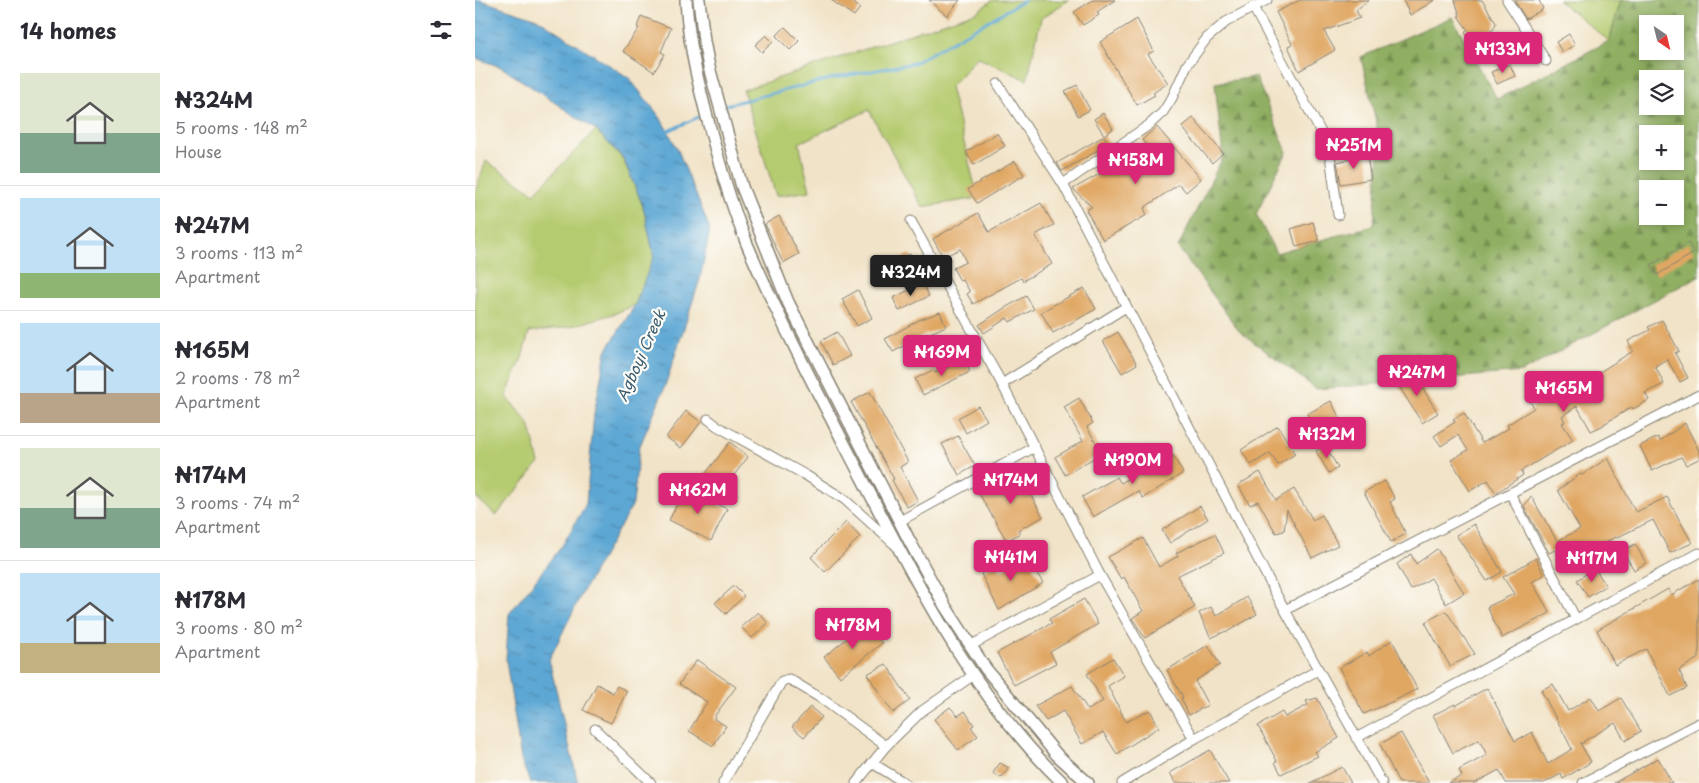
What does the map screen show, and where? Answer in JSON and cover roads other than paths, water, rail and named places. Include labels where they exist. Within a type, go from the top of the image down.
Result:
[{"type":"street","points":[[686,0],[696,72],[728,193],[747,243],[782,322],[941,626],[972,676],[1021,738],[1063,783]]},
{"type":"street","points":[[699,0],[709,67],[742,187],[788,302],[945,606],[986,669],[1057,755],[1088,783]]},
{"type":"street","points":[[1063,184],[1149,125],[1163,112],[1172,98],[1187,65],[1207,38],[1227,22],[1267,0]]},
{"type":"street","points":[[1507,0],[1546,61]]},
{"type":"street","points":[[1253,7],[1329,147],[1339,215]]},
{"type":"street","points":[[998,84],[1063,184],[1125,307],[1285,610],[1382,783]]},
{"type":"street","points":[[911,221],[1002,384],[1100,575],[1194,740]]},
{"type":"street","points":[[1002,384],[1125,307]]},
{"type":"street","points":[[1285,610],[1699,395]]},
{"type":"street","points":[[708,419],[844,499],[899,548]]},
{"type":"street","points":[[900,521],[1035,447]]},
{"type":"street","points":[[1510,493],[1576,619]]},
{"type":"street","points":[[1356,738],[1699,553]]},
{"type":"street","points":[[970,646],[1100,575]]},
{"type":"street","points":[[1122,783],[1318,670]]},
{"type":"street","points":[[855,783],[886,746],[922,711],[972,676]]},
{"type":"street","points":[[723,783],[782,682],[789,679],[886,746]]},
{"type":"street","points":[[1583,783],[1699,723]]},
{"type":"street","points":[[595,729],[651,783]]},
{"type":"street","points":[[872,763],[905,783]]},
{"type":"water","name":"Agboyi Creek","points":[[475,0],[538,19],[629,78],[660,117],[677,148],[710,229],[700,279],[664,389],[639,448],[633,504],[583,591],[549,660],[578,783],[530,783],[521,759],[506,660],[509,614],[562,546],[586,504],[594,414],[606,351],[635,305],[654,256],[643,206],[623,158],[596,130],[501,67],[475,58]]},
{"type":"waterway","points":[[722,106],[834,78],[914,63],[1025,0]]},
{"type":"waterway","points":[[666,132],[703,115]]}]
